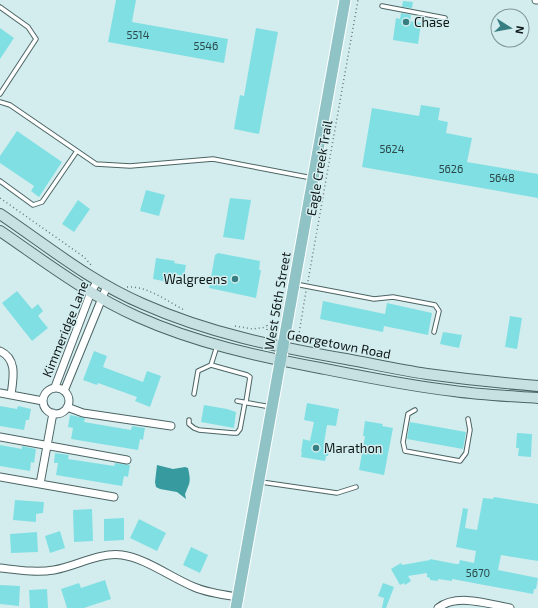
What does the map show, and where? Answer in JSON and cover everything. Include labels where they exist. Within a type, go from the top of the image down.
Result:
[{"type":"main road","name":"West 56th Street","points":[[238,603],[345,0]]},
{"type":"main road","name":"Georgetown Road","points":[[0,214],[102,283],[142,304],[193,324],[227,334],[283,347],[425,374],[538,386]]},
{"type":"main road","points":[[0,231],[101,298],[157,325],[217,346],[280,361],[455,392],[538,398]]},
{"type":"street","name":"Kimmeridge Lane","points":[[55,387],[91,292],[102,283]]},
{"type":"street","name":"Kimmeridge Lane","points":[[64,391],[101,298],[102,283]]},
{"type":"street","points":[[0,351],[10,357],[13,366],[14,377],[11,395]]},
{"type":"street","points":[[55,387],[64,391],[69,398],[67,407],[61,412],[53,414],[46,409],[43,401],[45,393],[55,387]]},
{"type":"street","points":[[0,393],[43,401]]},
{"type":"street","points":[[67,407],[83,413],[171,426]]},
{"type":"street","points":[[40,484],[53,414]]},
{"type":"street","points":[[0,437],[127,460]]},
{"type":"street","points":[[0,476],[114,497]]},
{"type":"street","points":[[0,568],[28,571],[48,571],[64,568],[107,555],[126,556],[136,559],[199,589],[238,603]]},
{"type":"street","points":[[440,607],[451,601],[462,600],[510,608]]},
{"type":"lane","points":[[382,6],[445,18]]},
{"type":"lane","points":[[0,8],[28,27],[36,39],[0,94]]},
{"type":"lane","points":[[0,102],[10,105],[96,164],[108,166],[130,166],[213,159],[313,178]]},
{"type":"lane","points":[[0,181],[33,204],[42,202],[77,152]]},
{"type":"lane","points":[[294,283],[374,299],[393,297],[435,305],[439,311],[434,332]]},
{"type":"lane","points":[[211,365],[217,346]]},
{"type":"lane","points":[[189,420],[189,424],[198,430],[237,432],[240,429],[250,377],[211,365],[198,371],[194,394]]},
{"type":"lane","points":[[237,401],[272,407]]},
{"type":"lane","points":[[414,410],[408,414],[403,442],[405,451],[460,461],[466,453],[470,430],[468,419]]},
{"type":"lane","points":[[259,481],[337,493],[356,487]]},
{"type":"path","name":"Eagle Creek Trail","points":[[298,340],[358,0]]},
{"type":"path","points":[[0,198],[84,257],[94,269]]},
{"type":"path","points":[[122,284],[127,287],[135,286],[142,288],[189,313]]},
{"type":"path","points":[[230,325],[253,329],[267,326],[267,330]]},
{"type":"water","points":[[157,465],[173,469],[188,468],[190,479],[185,494],[186,499],[177,492],[156,487],[155,482]]},
{"type":"building","points":[[116,0],[136,0],[132,22],[228,39],[224,63],[108,42]]},
{"type":"building","points":[[403,1],[413,2],[412,8],[402,7]]},
{"type":"building","name":"Chase","points":[[401,13],[411,15],[410,21],[421,23],[418,44],[393,40],[396,18],[400,19]]},
{"type":"building","points":[[0,28],[14,38],[0,59]]},
{"type":"building","points":[[256,28],[278,32],[259,134],[234,129],[240,95],[244,96]]},
{"type":"building","points":[[421,105],[440,108],[438,120],[448,122],[446,133],[472,138],[467,162],[538,174],[538,198],[362,167],[372,108],[419,116]]},
{"type":"building","points":[[17,131],[62,162],[39,197],[31,191],[34,186],[0,163],[0,156]]},
{"type":"building","points":[[146,190],[165,195],[159,216],[140,211]]},
{"type":"building","points":[[230,198],[251,200],[244,240],[223,237]]},
{"type":"building","points":[[78,200],[90,209],[74,232],[62,224]]},
{"type":"building","name":"Walgreens","points":[[218,253],[260,261],[259,270],[261,270],[256,298],[209,288],[215,255]]},
{"type":"building","points":[[156,258],[175,261],[174,263],[186,265],[184,276],[175,274],[173,283],[153,279]]},
{"type":"building","points":[[17,291],[32,309],[38,304],[43,311],[38,316],[48,328],[32,341],[2,303]]},
{"type":"building","points":[[323,301],[385,314],[387,303],[432,313],[428,335],[384,326],[383,332],[320,319]]},
{"type":"building","points":[[510,316],[522,318],[517,349],[505,347]]},
{"type":"building","points":[[443,332],[462,335],[459,348],[440,344]]},
{"type":"building","points":[[94,351],[107,356],[103,367],[143,382],[147,371],[161,376],[150,407],[135,401],[137,397],[98,383],[97,385],[83,380]]},
{"type":"building","points":[[307,403],[339,409],[336,426],[327,425],[324,443],[330,445],[328,456],[326,456],[325,461],[301,457],[303,439],[310,441],[314,422],[304,420]]},
{"type":"building","points":[[204,405],[236,412],[234,428],[201,422]]},
{"type":"building","points":[[0,406],[17,409],[18,406],[31,409],[29,420],[26,420],[24,430],[0,426]]},
{"type":"building","points":[[70,415],[85,418],[84,422],[131,430],[132,426],[145,428],[143,440],[140,439],[138,450],[71,439],[73,428],[68,427]]},
{"type":"building","points":[[365,421],[383,424],[382,426],[393,428],[384,475],[359,470],[365,436],[363,436]]},
{"type":"building","points":[[410,422],[466,432],[463,449],[407,439]]},
{"type":"building","points":[[517,433],[532,434],[531,457],[518,456],[519,448],[516,448]]},
{"type":"building","points":[[0,445],[22,449],[22,446],[36,449],[34,463],[31,462],[30,471],[0,466]]},
{"type":"building","points":[[55,453],[69,455],[68,459],[114,466],[115,463],[130,465],[128,477],[124,476],[122,486],[56,475],[58,463],[54,463]]},
{"type":"building","points":[[494,497],[538,504],[538,561],[501,555],[498,570],[538,578],[536,589],[534,589],[533,594],[452,579],[452,581],[438,579],[438,581],[430,580],[430,578],[427,577],[427,573],[408,576],[411,581],[405,585],[404,583],[400,585],[391,569],[401,563],[402,565],[430,559],[456,564],[459,564],[460,560],[474,563],[476,551],[456,547],[463,508],[468,509],[465,528],[477,530],[483,498],[493,499]]},
{"type":"building","points":[[15,500],[44,502],[43,513],[36,514],[36,522],[13,520]]},
{"type":"building","points":[[92,509],[93,541],[74,542],[73,510]]},
{"type":"building","points":[[124,518],[124,540],[104,541],[104,519]]},
{"type":"building","points":[[139,519],[166,533],[157,551],[130,538]]},
{"type":"building","points":[[60,531],[65,548],[50,553],[45,536]]},
{"type":"building","points":[[37,532],[38,552],[11,553],[10,534]]},
{"type":"building","points":[[191,547],[208,555],[200,573],[183,565]]},
{"type":"building","points":[[105,580],[111,599],[84,608],[67,608],[61,589],[79,583],[81,588]]},
{"type":"building","points":[[383,583],[394,587],[386,608],[382,608],[384,598],[378,596]]},
{"type":"building","points":[[0,585],[20,586],[19,606],[0,604]]},
{"type":"building","points":[[47,589],[48,608],[30,608],[29,590]]},
{"type":"place","name":"Chase","points":[[406,22]]},
{"type":"place","name":"Walgreens","points":[[235,279]]},
{"type":"place","name":"Marathon","points":[[316,448]]}]
